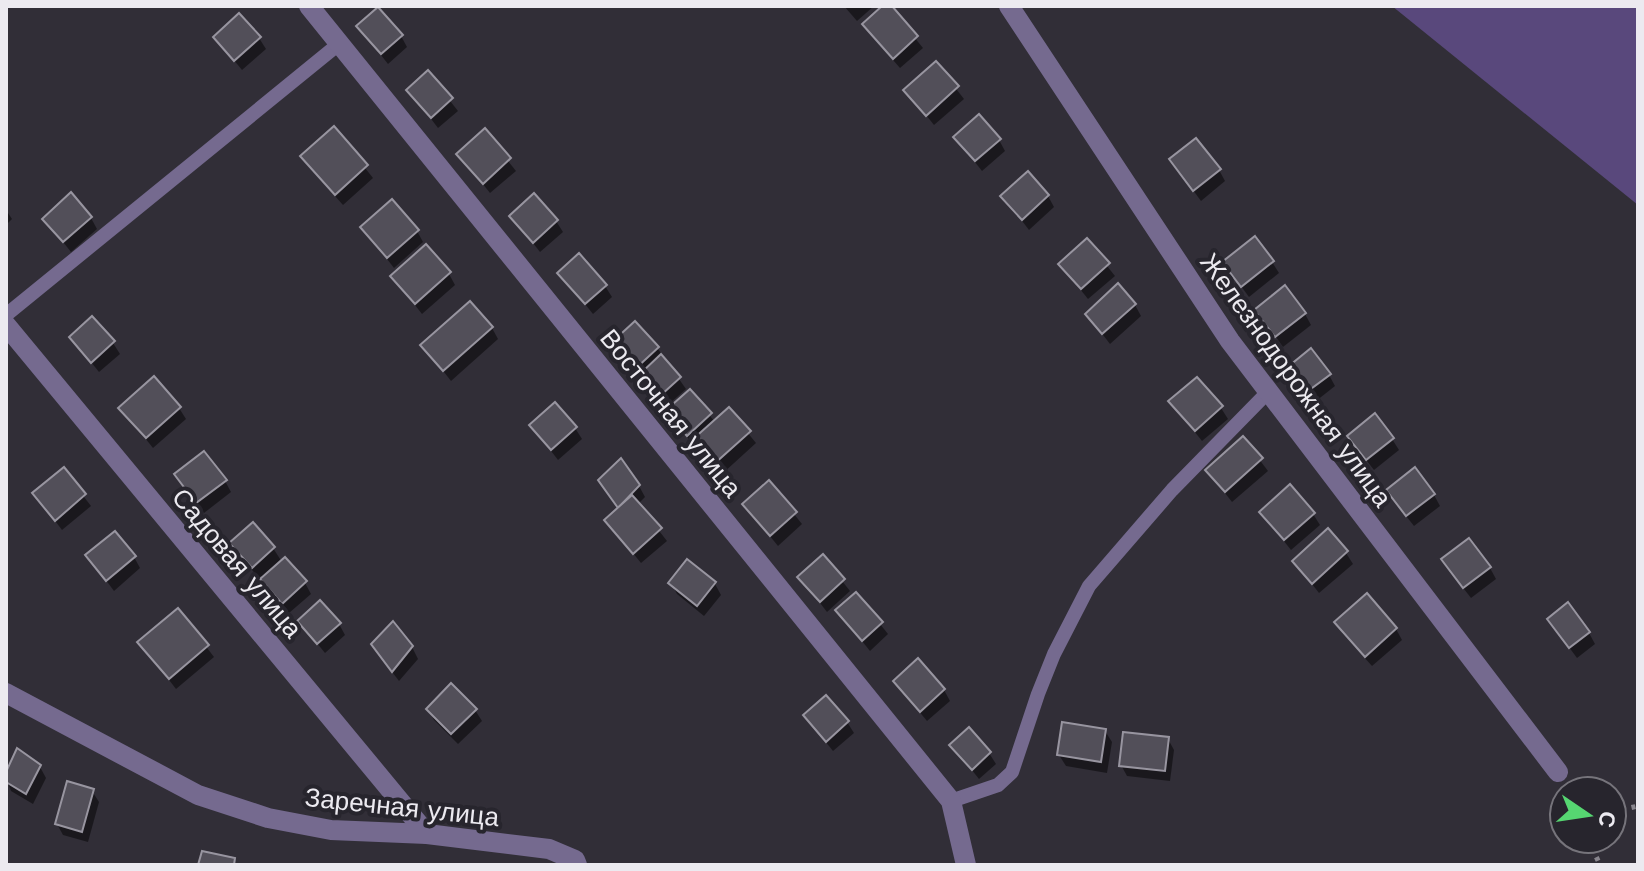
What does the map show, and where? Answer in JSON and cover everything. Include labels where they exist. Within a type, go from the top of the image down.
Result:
[{"type":"street","name":"Восточная улица","points":[[309,6],[951,801],[966,865]]},
{"type":"street","name":"Железнодорожная улица","points":[[1009,6],[1230,341],[1558,772]]},
{"type":"street","name":"Садовая улица","points":[[6,325],[427,834]]},
{"type":"street","name":"Заречная улица","points":[[6,693],[198,795],[268,818],[331,830],[427,834],[549,849],[575,860],[577,865]]},
{"type":"lane","points":[[6,315],[340,43]]},
{"type":"lane","points":[[951,801],[998,785],[1012,772],[1054,654],[1089,586],[1172,490],[1268,392]]},
{"type":"shaded area","points":[[1392,6],[1638,6],[1638,205]]},
{"type":"building","points":[[882,6],[892,6],[918,36],[893,59],[862,24]]},
{"type":"building","points":[[378,7],[403,35],[381,54],[356,26]]},
{"type":"building","points":[[239,13],[261,37],[234,61],[213,37]]},
{"type":"building","points":[[936,61],[959,86],[926,116],[903,90]]},
{"type":"building","points":[[428,70],[453,98],[431,118],[406,90]]},
{"type":"building","points":[[979,114],[1001,139],[975,161],[953,137]]},
{"type":"building","points":[[334,126],[368,165],[335,195],[300,156]]},
{"type":"building","points":[[485,128],[511,158],[483,184],[456,154]]},
{"type":"building","points":[[1196,138],[1221,169],[1193,191],[1169,159]]},
{"type":"building","points":[[1028,171],[1049,195],[1022,220],[1000,196]]},
{"type":"building","points":[[71,192],[92,217],[63,242],[42,219]]},
{"type":"building","points":[[534,193],[558,220],[533,243],[509,216]]},
{"type":"building","points":[[392,199],[419,230],[387,258],[360,227]]},
{"type":"building","points":[[1255,236],[1274,261],[1241,287],[1222,262]]},
{"type":"building","points":[[1087,238],[1110,263],[1081,289],[1058,264]]},
{"type":"building","points":[[426,244],[451,272],[415,304],[390,276]]},
{"type":"building","points":[[579,253],[607,285],[585,304],[557,273]]},
{"type":"building","points":[[1118,283],[1136,304],[1102,334],[1085,314]]},
{"type":"building","points":[[1285,285],[1306,313],[1275,337],[1254,310]]},
{"type":"building","points":[[470,301],[493,327],[443,371],[420,345]]},
{"type":"building","points":[[92,316],[115,341],[91,363],[69,337]]},
{"type":"building","points":[[635,321],[659,347],[634,370],[611,343]]},
{"type":"building","points":[[1311,348],[1331,374],[1308,391],[1289,366]]},
{"type":"building","points":[[661,354],[681,377],[661,395],[641,373]]},
{"type":"building","points":[[154,376],[181,407],[146,438],[118,408]]},
{"type":"building","points":[[1197,377],[1223,406],[1195,431],[1168,401]]},
{"type":"building","points":[[690,389],[712,413],[687,436],[665,411]]},
{"type":"building","points":[[555,402],[577,427],[551,450],[529,425]]},
{"type":"building","points":[[729,407],[751,431],[714,464],[692,440]]},
{"type":"building","points":[[1375,413],[1394,438],[1366,460],[1347,436]]},
{"type":"building","points":[[1243,436],[1263,458],[1225,492],[1205,470]]},
{"type":"building","points":[[204,451],[227,480],[196,503],[174,474]]},
{"type":"building","points":[[621,458],[640,485],[618,508],[598,480]]},
{"type":"building","points":[[64,467],[86,494],[55,521],[32,493]]},
{"type":"building","points":[[1415,467],[1435,494],[1406,516],[1386,490]]},
{"type":"building","points":[[769,480],[797,512],[770,536],[742,504]]},
{"type":"building","points":[[1290,484],[1315,513],[1284,540],[1259,512]]},
{"type":"building","points":[[632,495],[662,528],[633,554],[604,520]]},
{"type":"building","points":[[253,522],[275,547],[252,568],[229,543]]},
{"type":"building","points":[[1328,528],[1348,551],[1312,584],[1292,561]]},
{"type":"building","points":[[115,531],[136,556],[106,581],[85,555]]},
{"type":"building","points":[[1469,538],[1491,567],[1463,588],[1441,559]]},
{"type":"building","points":[[823,554],[845,579],[820,602],[797,577]]},
{"type":"building","points":[[285,557],[307,581],[282,604],[260,579]]},
{"type":"building","points":[[687,559],[716,582],[697,606],[668,583]]},
{"type":"building","points":[[856,592],[883,622],[862,641],[835,610]]},
{"type":"building","points":[[1367,593],[1397,628],[1365,657],[1334,622]]},
{"type":"building","points":[[320,600],[341,623],[317,644],[297,621]]},
{"type":"building","points":[[1568,602],[1590,632],[1569,648],[1547,619]]},
{"type":"building","points":[[178,608],[209,645],[169,679],[137,642]]},
{"type":"building","points":[[393,621],[413,646],[392,672],[371,644]]},
{"type":"building","points":[[918,658],[945,689],[920,712],[893,681]]},
{"type":"building","points":[[451,683],[477,709],[451,734],[426,709]]},
{"type":"building","points":[[826,695],[849,721],[826,742],[803,715]]},
{"type":"building","points":[[1062,722],[1106,729],[1101,762],[1057,755]]},
{"type":"building","points":[[969,727],[991,752],[972,770],[949,745]]},
{"type":"building","points":[[1123,732],[1169,737],[1165,771],[1119,766]]},
{"type":"building","points":[[17,748],[41,765],[26,794],[6,782],[6,772]]},
{"type":"building","points":[[67,781],[94,789],[82,832],[55,824]]},
{"type":"building","points":[[202,851],[235,858],[234,865],[198,865]]}]
